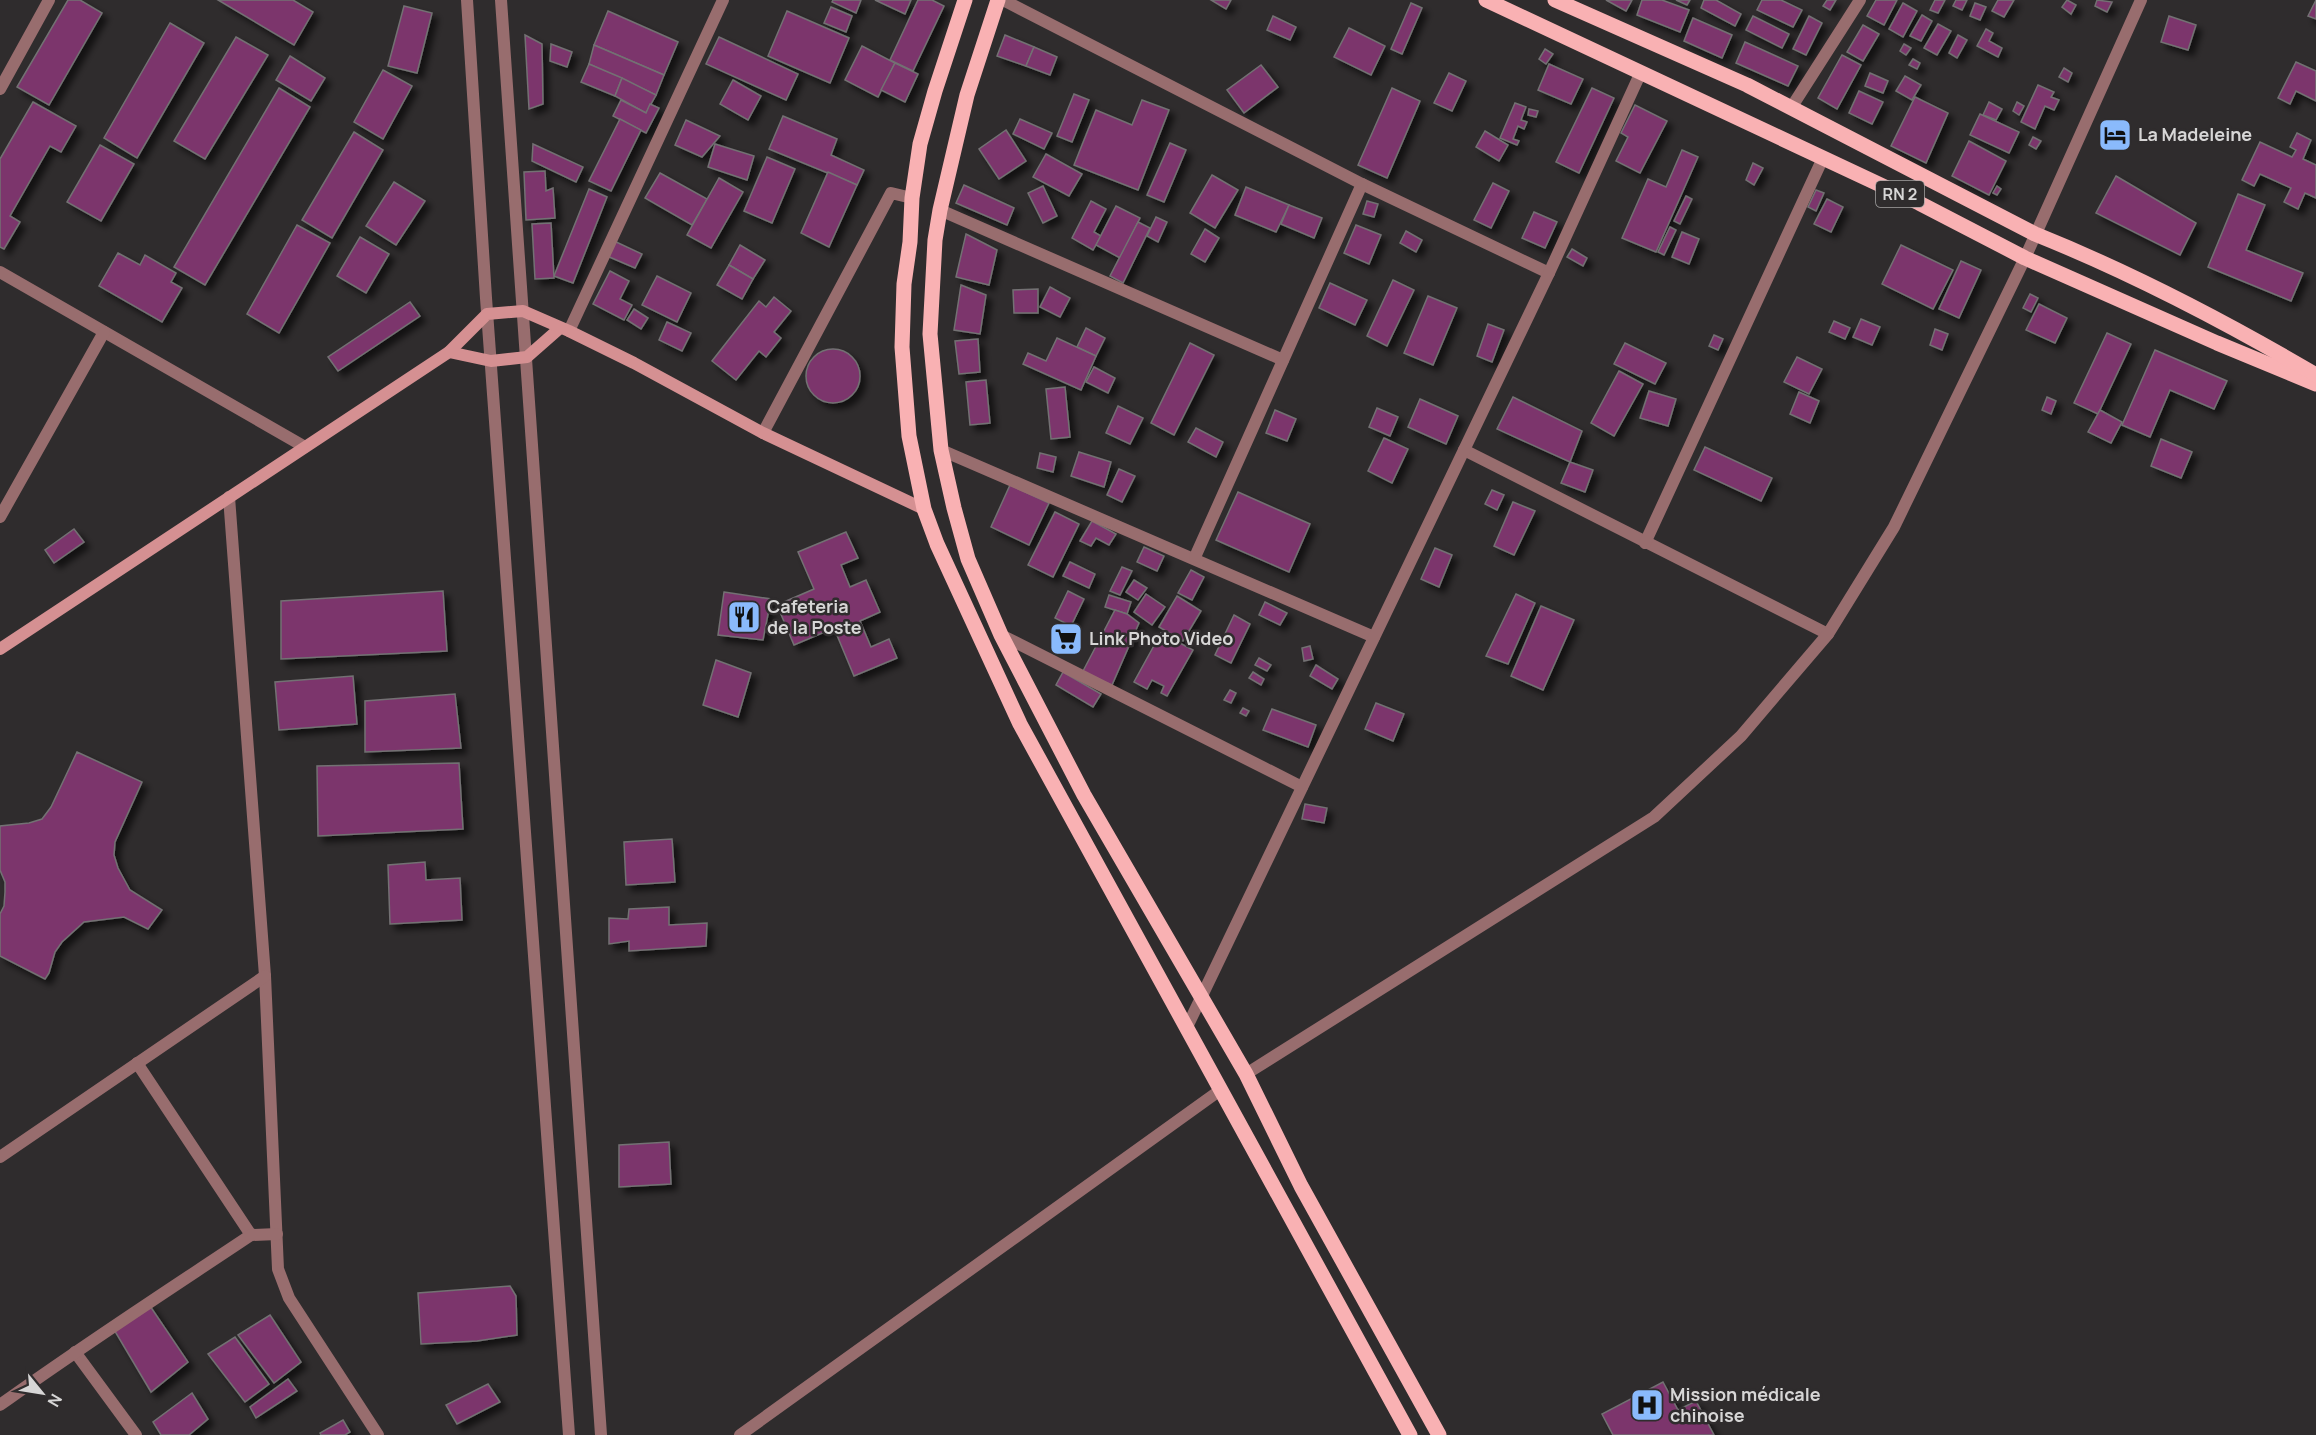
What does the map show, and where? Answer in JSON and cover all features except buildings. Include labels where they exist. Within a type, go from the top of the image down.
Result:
[{"type":"main road","points":[[965,0],[920,144],[912,198],[910,242],[904,284],[902,347],[909,436],[924,509],[937,544],[1020,724],[1187,1027],[1219,1091],[1410,1435]]},
{"type":"main road","points":[[998,0],[967,95],[935,240],[930,334],[941,450],[968,559],[1001,635],[1084,795],[1246,1074],[1301,1186],[1439,1435]]},
{"type":"main road","name":"RN 2","points":[[1486,0],[1919,203],[2025,258],[2316,384]]},
{"type":"main road","name":"RN 2","points":[[1555,0],[1747,85],[2036,234],[2074,249],[2245,334],[2316,375]]},
{"type":"street","points":[[0,89],[49,0]]},
{"type":"street","points":[[501,0],[601,1435]]},
{"type":"street","points":[[449,352],[491,361],[527,357],[565,330],[723,0]]},
{"type":"street","points":[[1003,0],[1362,184],[1549,273]]},
{"type":"street","points":[[1791,108],[1860,0]]},
{"type":"street","points":[[1246,1074],[1654,817],[1741,736],[1828,634],[1894,526],[2025,258],[2141,0]]},
{"type":"street","points":[[465,1],[568,1435]]},
{"type":"street","points":[[1187,1027],[1549,273],[1641,72]]},
{"type":"street","points":[[1645,543],[1822,158]]},
{"type":"street","points":[[1195,557],[1362,184]]},
{"type":"street","points":[[763,433],[891,193],[912,198]]},
{"type":"street","points":[[940,210],[1283,360]]},
{"type":"street","points":[[0,272],[305,447]]},
{"type":"street","points":[[0,649],[449,352],[487,314],[524,311],[634,363],[763,433],[924,509]]},
{"type":"street","points":[[0,517],[104,332]]},
{"type":"street","points":[[941,450],[1195,557],[1374,637]]},
{"type":"street","points":[[1464,450],[1828,634]]},
{"type":"street","points":[[229,497],[265,976],[278,1269],[288,1298],[378,1435]]},
{"type":"street","points":[[1001,635],[1302,787]]},
{"type":"street","points":[[0,1156],[265,976]]},
{"type":"street","points":[[137,1063],[251,1235]]},
{"type":"street","points":[[740,1435],[1219,1091]]},
{"type":"street","points":[[0,1405],[75,1352],[251,1235],[277,1234]]},
{"type":"street","points":[[75,1352],[136,1435]]},
{"type":"place","name":"La Madeleine","points":[[2115,135]]},
{"type":"place","name":"Cafeteria de la Poste","points":[[744,617]]},
{"type":"place","name":"Link Photo Video","points":[[1066,639]]},
{"type":"place","name":"Mission médicale chinoise","points":[[1647,1405]]}]
